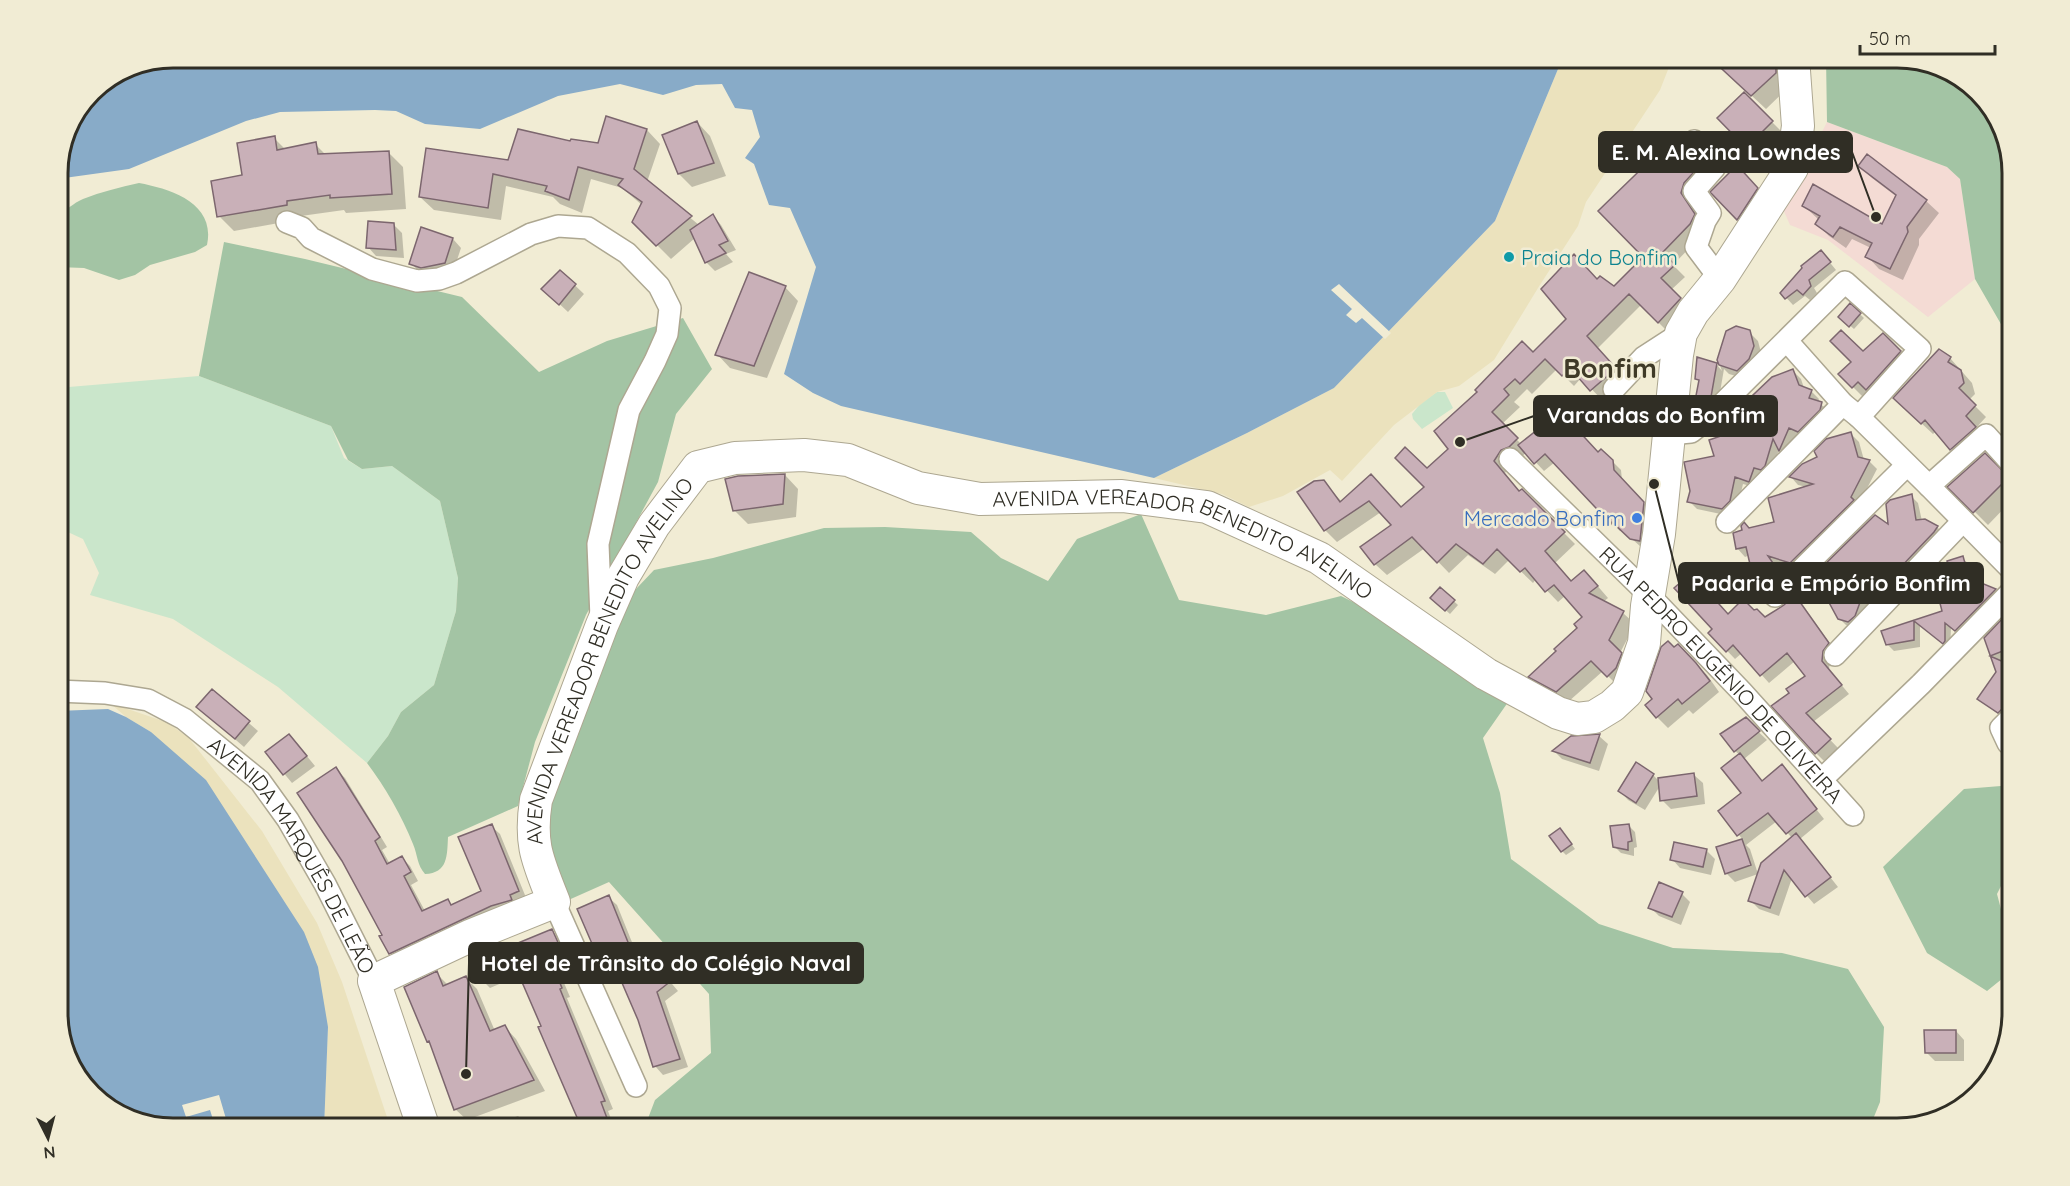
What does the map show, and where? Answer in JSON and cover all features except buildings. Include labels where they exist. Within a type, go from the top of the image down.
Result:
[{"type":"main road","name":"AVENIDA VEREADOR BENEDITO AVELINO","points":[[554,902],[535,852],[532,825],[536,800],[602,625],[622,577],[654,525],[698,467],[735,458],[804,456],[848,460],[918,488],[980,499],[1122,496],[1207,507],[1319,558],[1486,674],[1558,713],[1577,719],[1594,717],[1612,706],[1627,692],[1644,643],[1659,534],[1677,355],[1682,333],[1693,312],[1720,279],[1792,168],[1798,126],[1794,68]]},
{"type":"main road","points":[[374,981],[472,935],[554,902]]},
{"type":"main road","name":"AVENIDA MARQUÊS DE LEÃO","points":[[374,981],[420,1118]]},
{"type":"street","points":[[1694,141],[1715,166],[1694,191],[1710,213],[1696,247],[1720,279]]},
{"type":"street","points":[[287,222],[302,228],[311,238],[372,268],[417,281],[439,279],[456,273],[531,234],[558,226],[588,228],[627,253],[659,286],[670,308],[668,334],[629,410],[598,544],[602,625]]},
{"type":"street","points":[[1669,434],[1690,432],[1705,421],[1845,282],[1920,349],[1727,522]]},
{"type":"street","points":[[1614,389],[1644,357],[1682,333]]},
{"type":"street","points":[[1787,341],[1851,411],[1963,521],[2002,554]]},
{"type":"street","points":[[1929,486],[1986,435],[2002,453]]},
{"type":"street","name":"RUA PEDRO EUGÊNIO DE OLIVEIRA","points":[[1510,459],[1650,596],[1742,692],[1852,815]]},
{"type":"street","points":[[1775,596],[1907,465]]},
{"type":"street","points":[[1834,654],[1963,521]]},
{"type":"street","points":[[1821,780],[1922,684],[2002,601]]},
{"type":"street","name":"AVENIDA MARQUÊS DE LEÃO","points":[[68,691],[105,693],[148,700],[184,719],[260,781],[288,820],[325,884],[374,981]]},
{"type":"street","points":[[554,902],[636,1086]]},
{"type":"shaded area","points":[[1827,122],[1947,167],[1960,179],[1975,279],[1928,317],[1828,240],[1790,225],[1783,209]]},
{"type":"green space","points":[[1826,68],[1911,68],[1938,76],[1972,98],[1992,126],[2002,166],[2002,326],[1975,279],[1960,179],[1947,167],[1827,122]]},
{"type":"green space","points":[[139,183],[164,189],[188,200],[205,218],[208,231],[207,245],[195,252],[150,265],[135,275],[119,280],[84,268],[68,267],[68,208],[90,196]]},
{"type":"green space","points":[[224,242],[462,297],[539,372],[607,341],[683,318],[712,369],[676,414],[658,482],[586,615],[535,742],[518,806],[448,837],[445,862],[433,873],[425,874],[422,871],[413,844],[398,812],[367,763],[388,736],[401,712],[434,685],[456,611],[458,578],[440,501],[392,466],[362,469],[348,460],[331,426],[199,376]]},
{"type":"green space","points":[[199,376],[331,426],[344,458],[362,469],[392,466],[440,501],[458,578],[456,611],[434,685],[401,712],[388,736],[367,763],[278,687],[173,619],[90,595],[99,573],[83,539],[68,532],[68,387]]},
{"type":"green space","points":[[1437,392],[1445,392],[1453,408],[1422,429],[1413,419],[1412,414],[1421,403]]},
{"type":"green space","points":[[1141,514],[1179,600],[1266,615],[1341,596],[1520,685],[1483,738],[1500,793],[1511,859],[1599,924],[1673,948],[1782,953],[1848,969],[1884,1027],[1880,1102],[1873,1118],[648,1118],[655,1100],[711,1053],[709,994],[609,882],[555,906],[535,852],[602,625],[654,570],[713,558],[824,528],[885,527],[971,532],[1001,558],[1048,581],[1077,539]]},
{"type":"green space","points":[[2002,786],[2002,884],[1997,894],[2002,913],[2002,979],[1987,991],[1927,953],[1883,867],[1964,789]]},
{"type":"sand","name":"Praia do Bonfim","points":[[1558,68],[1669,68],[1660,90],[1586,202],[1578,226],[1494,360],[1459,386],[1437,392],[1394,425],[1342,481],[1330,470],[1283,496],[1249,507],[1222,494],[1154,478],[1334,388],[1495,221]]},
{"type":"sand","points":[[110,703],[166,722],[188,737],[262,831],[317,923],[342,982],[387,1118],[324,1118],[328,1027],[151,732],[126,717]]},
{"type":"water","points":[[173,68],[1558,68],[1495,221],[1334,388],[1154,478],[841,406],[813,393],[784,374],[816,267],[790,208],[769,205],[754,164],[745,158],[760,137],[752,110],[735,108],[722,84],[696,85],[663,95],[620,84],[558,96],[480,129],[425,124],[396,111],[280,112],[246,121],[129,169],[68,177],[71,145],[78,126],[103,94],[120,82],[139,73]]},
{"type":"water","points":[[108,709],[126,717],[151,732],[206,780],[304,932],[318,967],[328,1027],[324,1118],[159,1118],[145,1115],[109,1097],[98,1088],[82,1066],[71,1041],[68,1020],[68,711]]},
{"type":"pier","points":[[1339,284],[1391,333],[1385,339],[1362,318],[1356,323],[1346,315],[1352,309],[1331,290]]},
{"type":"pier","points":[[219,1095],[226,1118],[213,1118],[210,1110],[186,1117],[182,1105]]},
{"type":"place","name":"E. M. Alexina Lowndes","points":[[1876,217]]},
{"type":"place","name":"Praia do Bonfim","points":[[1509,257]]},
{"type":"place","name":"Varandas do Bonfim","points":[[1460,442]]},
{"type":"place","name":"Padaria e Empório Bonfim","points":[[1654,484]]},
{"type":"place","name":"Mercado Bonfim","points":[[1637,518]]},
{"type":"place","name":"Hotel de Trânsito do Colégio Naval","points":[[466,1074]]},
{"type":"district","name":"Bonfim","points":[[1610,368]]}]
